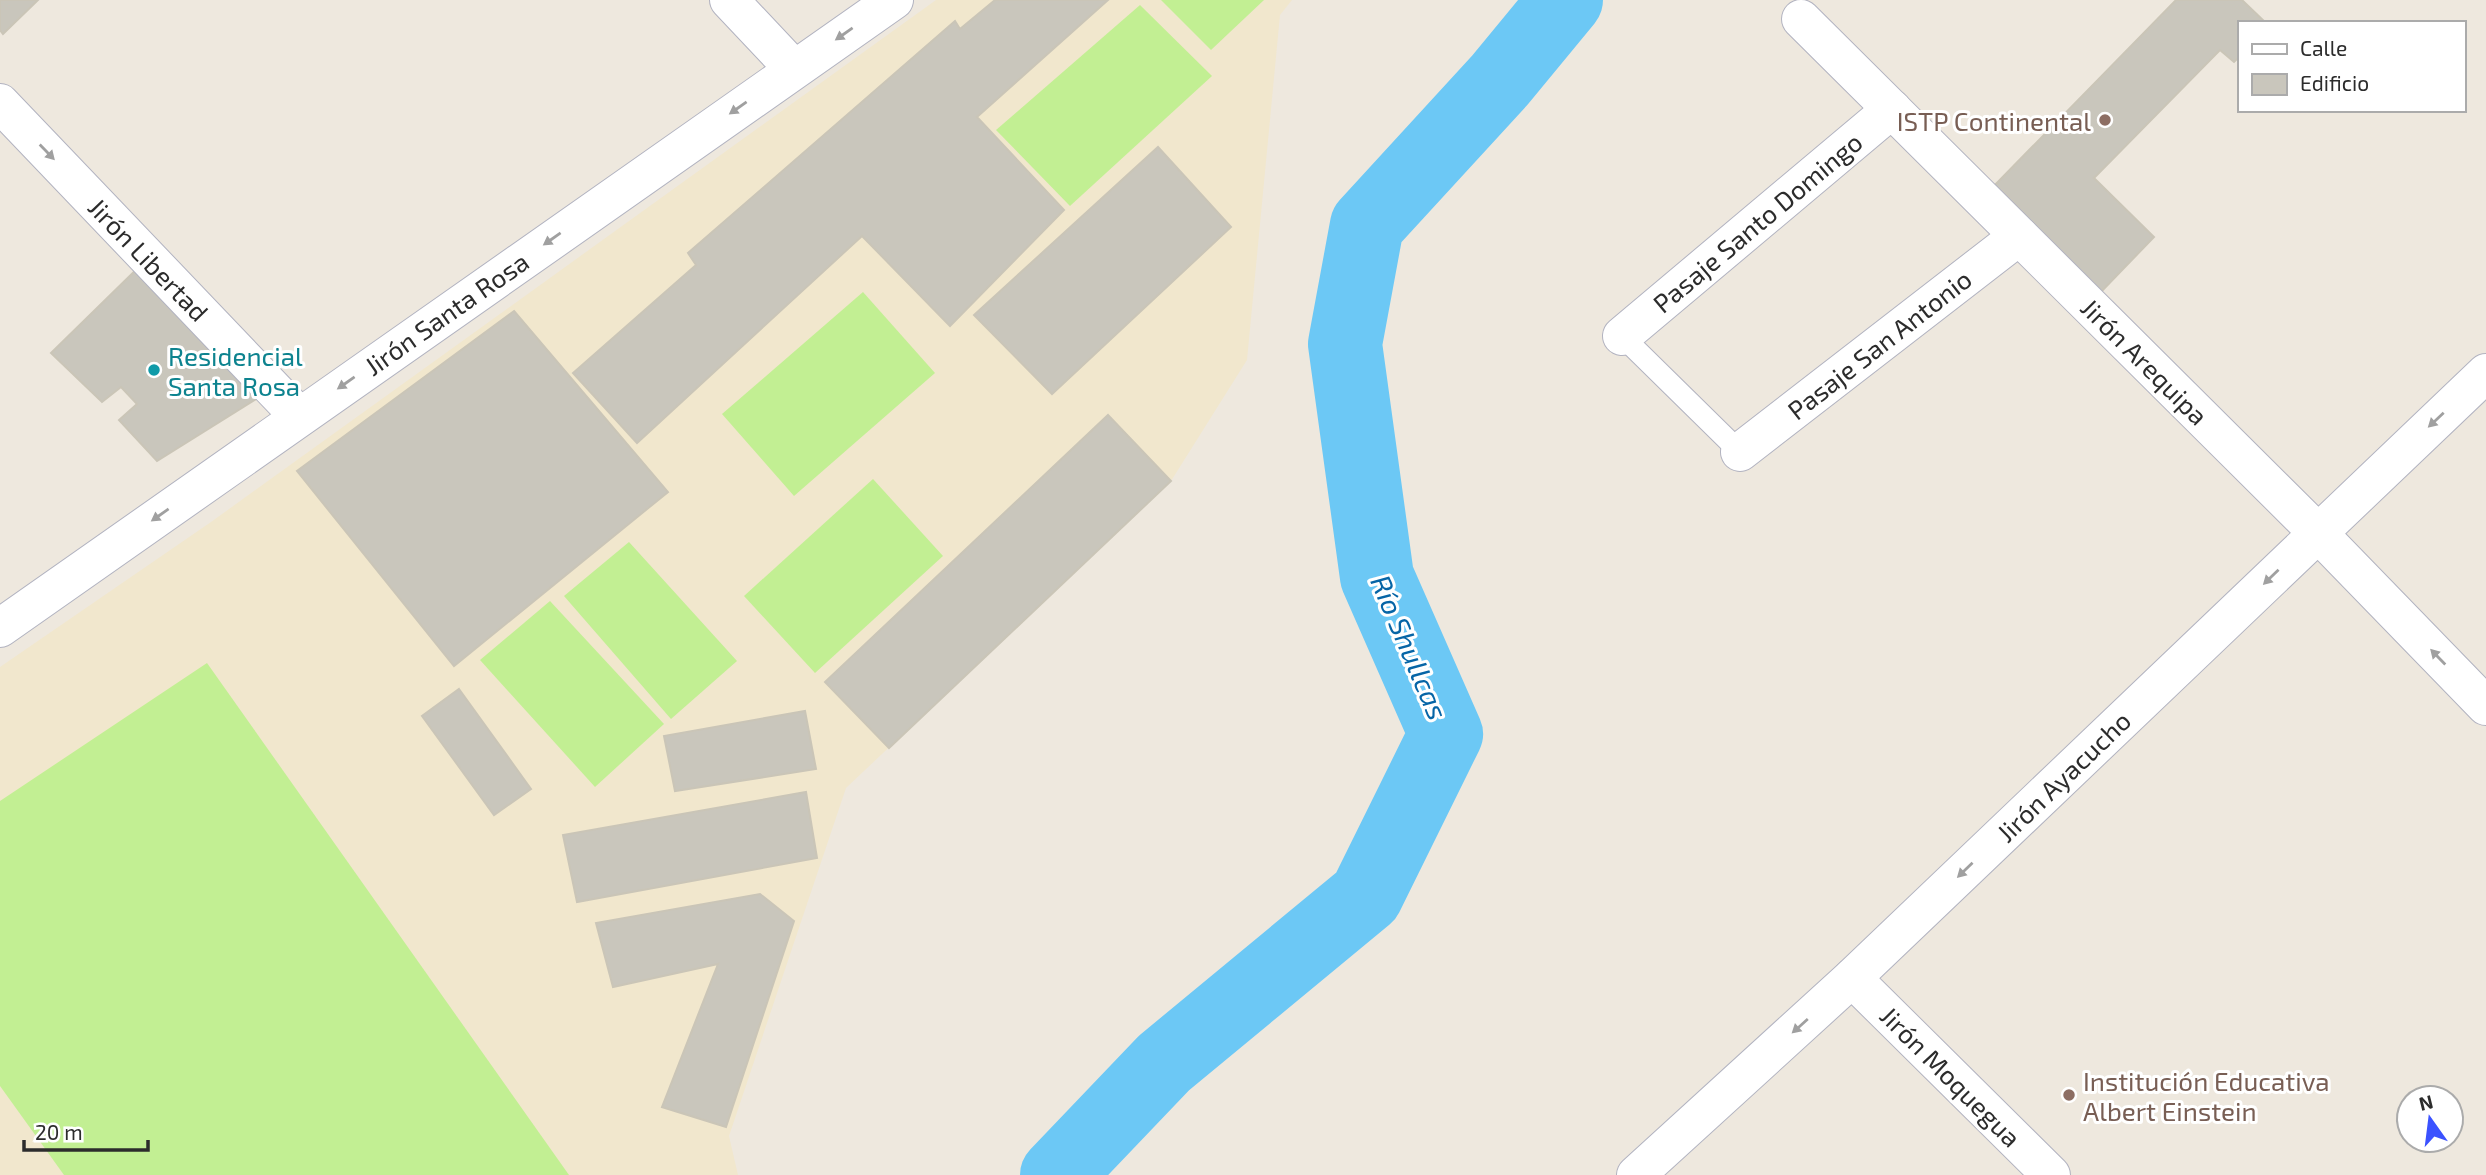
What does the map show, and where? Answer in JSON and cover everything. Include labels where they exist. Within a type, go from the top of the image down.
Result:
[{"type":"street","points":[[729,0],[794,69]]},
{"type":"street","name":"Jirón Santa Rosa","points":[[0,628],[894,0]]},
{"type":"street","name":"Jirón Arequipa","points":[[1801,19],[2318,533],[2486,706]]},
{"type":"street","name":"Jirón Libertad","points":[[0,103],[299,416]]},
{"type":"street","name":"Pasaje Santo Domingo","points":[[1622,336],[1892,109]]},
{"type":"street","name":"Pasaje San Antonio","points":[[1740,452],[2019,236]]},
{"type":"street","name":"Jirón Ayacucho","points":[[1636,1175],[1852,978],[2486,373]]},
{"type":"street","name":"Jirón Moquegua","points":[[1852,978],[2051,1175]]},
{"type":"lane","points":[[1622,336],[1740,452]]},
{"type":"shaded area","points":[[936,0],[1292,0],[1280,15],[1247,360],[1171,481],[846,788],[729,1136],[738,1175],[0,1175],[0,667],[211,522]]},
{"type":"green space","points":[[1161,0],[1264,0],[1211,50]]},
{"type":"green space","points":[[1140,5],[1212,76],[1070,206],[996,130]]},
{"type":"green space","points":[[863,292],[935,373],[794,496],[722,414]]},
{"type":"green space","points":[[873,479],[943,556],[815,673],[744,596]]},
{"type":"green space","points":[[629,542],[737,661],[671,719],[564,596]]},
{"type":"green space","points":[[550,601],[664,724],[595,787],[480,660]]},
{"type":"green space","points":[[207,663],[569,1175],[64,1175],[0,1086],[0,801]]},
{"type":"building","points":[[0,0],[38,0],[3,34],[0,30]]},
{"type":"building","points":[[995,0],[1108,0],[977,117],[1064,210],[950,326],[862,236],[637,443],[573,373],[696,265],[688,253],[955,21],[960,29]]},
{"type":"building","name":"ISTP Continental","points":[[2176,0],[2242,0],[2264,21],[2238,21],[2238,58],[2234,62],[2220,50],[2094,178],[2154,237],[2097,296],[1989,191]]},
{"type":"building","points":[[1158,147],[1231,227],[1052,394],[974,315]]},
{"type":"building","name":"Residencial Santa Rosa","points":[[143,263],[261,396],[157,461],[119,420],[137,404],[121,387],[102,402],[51,353]]},
{"type":"building","points":[[514,311],[668,492],[454,666],[297,471]]},
{"type":"building","points":[[1108,415],[1171,481],[889,748],[825,682]]},
{"type":"building","points":[[459,689],[531,789],[494,815],[422,716]]},
{"type":"building","points":[[805,711],[816,769],[675,791],[664,736]]},
{"type":"building","points":[[806,792],[817,858],[577,902],[563,835]]},
{"type":"building","points":[[760,894],[794,921],[726,1127],[662,1107],[718,964],[613,987],[596,923]]},
{"type":"waterway","name":"Río Shullcas","points":[[1057,1175],[1164,1063],[1366,896],[1446,734],[1377,577],[1345,344],[1367,225],[1500,80],[1566,0]]},
{"type":"place","name":"ISTP Continental","points":[[2105,120]]},
{"type":"place","name":"Residencial Santa Rosa","points":[[154,370]]},
{"type":"place","name":"Institución Educativa Albert Einstein","points":[[2069,1095]]}]
